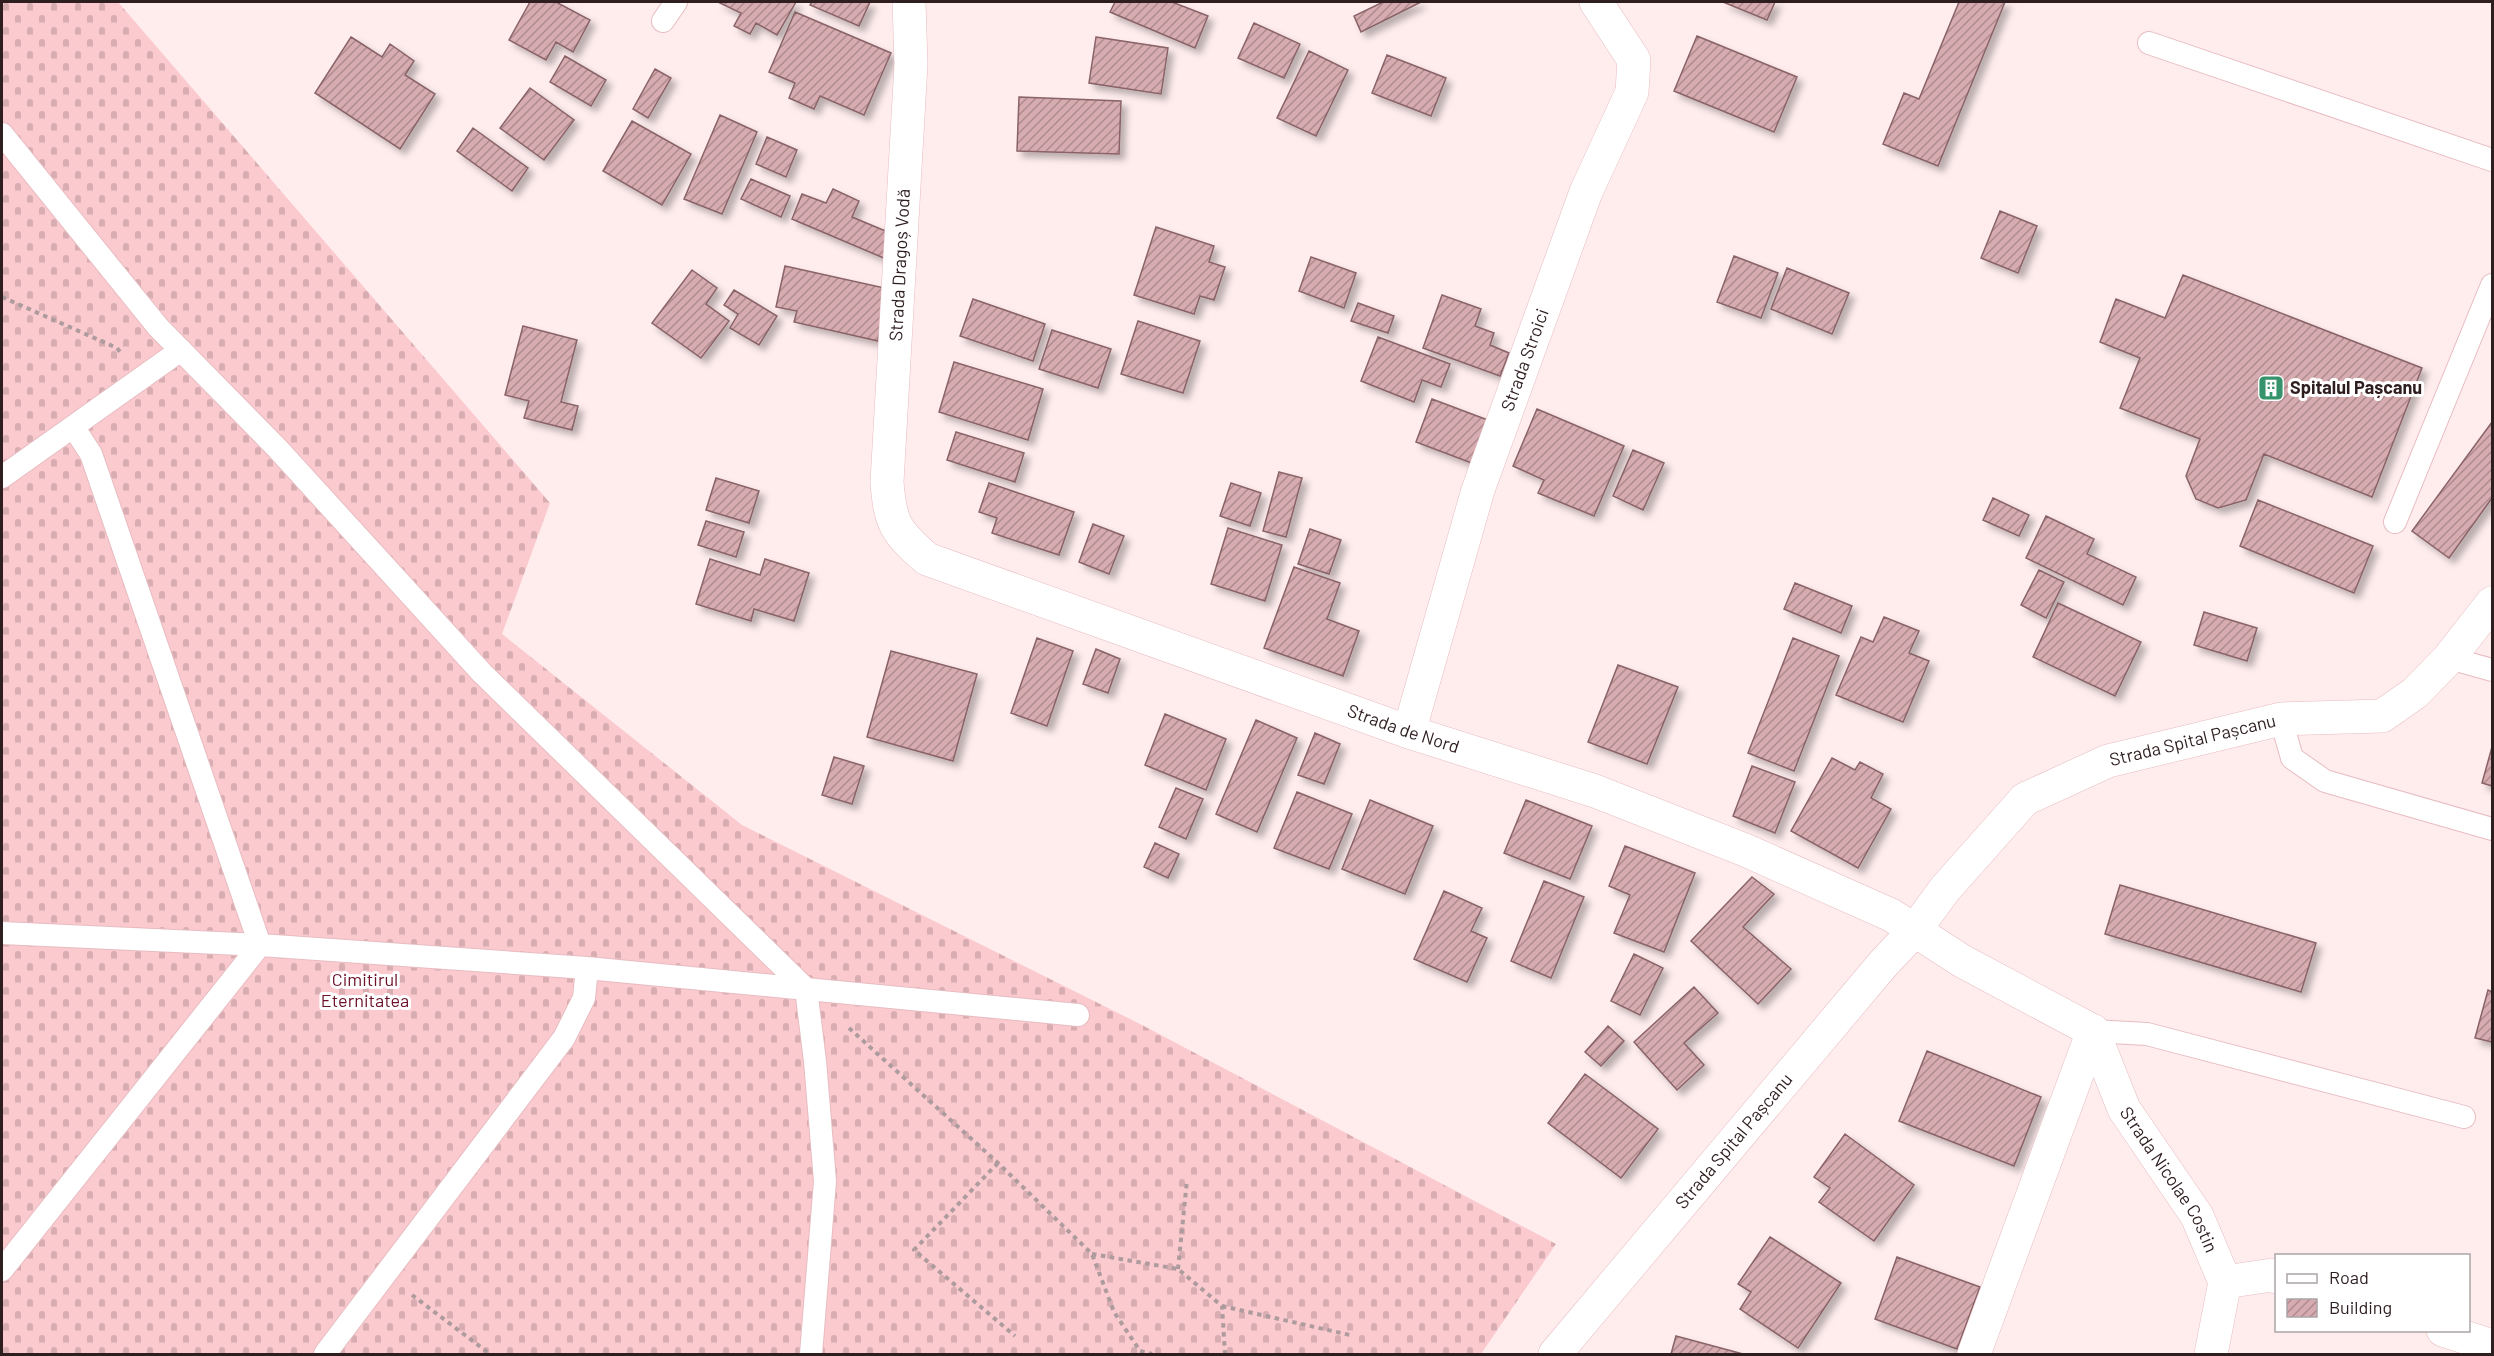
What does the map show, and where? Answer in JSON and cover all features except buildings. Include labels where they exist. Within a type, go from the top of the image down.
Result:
[{"type":"street","name":"Strada Dragoș Vodă","points":[[895,528],[887,482],[911,64],[909,2]]},
{"type":"street","name":"Strada Stroici","points":[[1409,732],[1478,490],[1586,192],[1632,92],[1634,60],[1596,2]]},
{"type":"street","name":"Strada de Nord","points":[[895,528],[927,560],[1409,732],[1595,791],[1745,850],[1891,915],[1915,930]]},
{"type":"street","name":"Strada Spital Pașcanu","points":[[1555,1354],[1883,964],[1915,930],[1946,889],[2025,799],[2108,761],[2281,719],[2382,716],[2415,693],[2450,658],[2493,603]]},
{"type":"street","points":[[1915,930],[1962,961],[2093,1030],[1974,1354]]},
{"type":"street","name":"Strada Nicolae Costin","points":[[2093,1030],[2124,1109],[2197,1216],[2225,1282]]},
{"type":"street","points":[[2211,1354],[2225,1282],[2275,1276]]},
{"type":"street","points":[[2449,1332],[2493,1346]]},
{"type":"lane","points":[[663,21],[676,2]]},
{"type":"lane","points":[[2150,43],[2493,160]]},
{"type":"lane","points":[[2,134],[158,327],[277,448],[482,674],[806,989],[815,1061],[825,1181],[811,1354]]},
{"type":"lane","points":[[2395,522],[2493,285]]},
{"type":"lane","points":[[2,477],[181,350]]},
{"type":"lane","points":[[74,428],[92,454],[260,945]]},
{"type":"lane","points":[[2450,658],[2493,670]]},
{"type":"lane","points":[[2281,719],[2292,758],[2325,781],[2493,829]]},
{"type":"lane","points":[[2,933],[260,945],[587,968],[1077,1015]]},
{"type":"lane","points":[[2,1270],[260,945]]},
{"type":"lane","points":[[325,1354],[564,1038],[584,998],[587,968]]},
{"type":"lane","points":[[2093,1030],[2146,1034],[2464,1117]]},
{"type":"path","points":[[2,297],[117,348],[141,379]]},
{"type":"path","points":[[806,989],[998,1163],[1092,1254],[1114,1312],[1138,1353],[1152,1354]]},
{"type":"path","points":[[998,1163],[914,1250],[1015,1336]]},
{"type":"path","points":[[1178,1269],[1187,1180]]},
{"type":"path","points":[[1092,1254],[1178,1269],[1222,1306],[1350,1335]]},
{"type":"path","points":[[384,1274],[490,1354]]},
{"type":"path","points":[[1222,1306],[1225,1354]]},
{"type":"green space","name":"Cimitirul Eternitatea","points":[[2,2],[118,2],[550,503],[502,634],[742,825],[1142,1025],[1556,1244],[1481,1354],[2,1354]]},
{"type":"place","name":"Spitalul Pașcanu","points":[[2271,388]]}]
